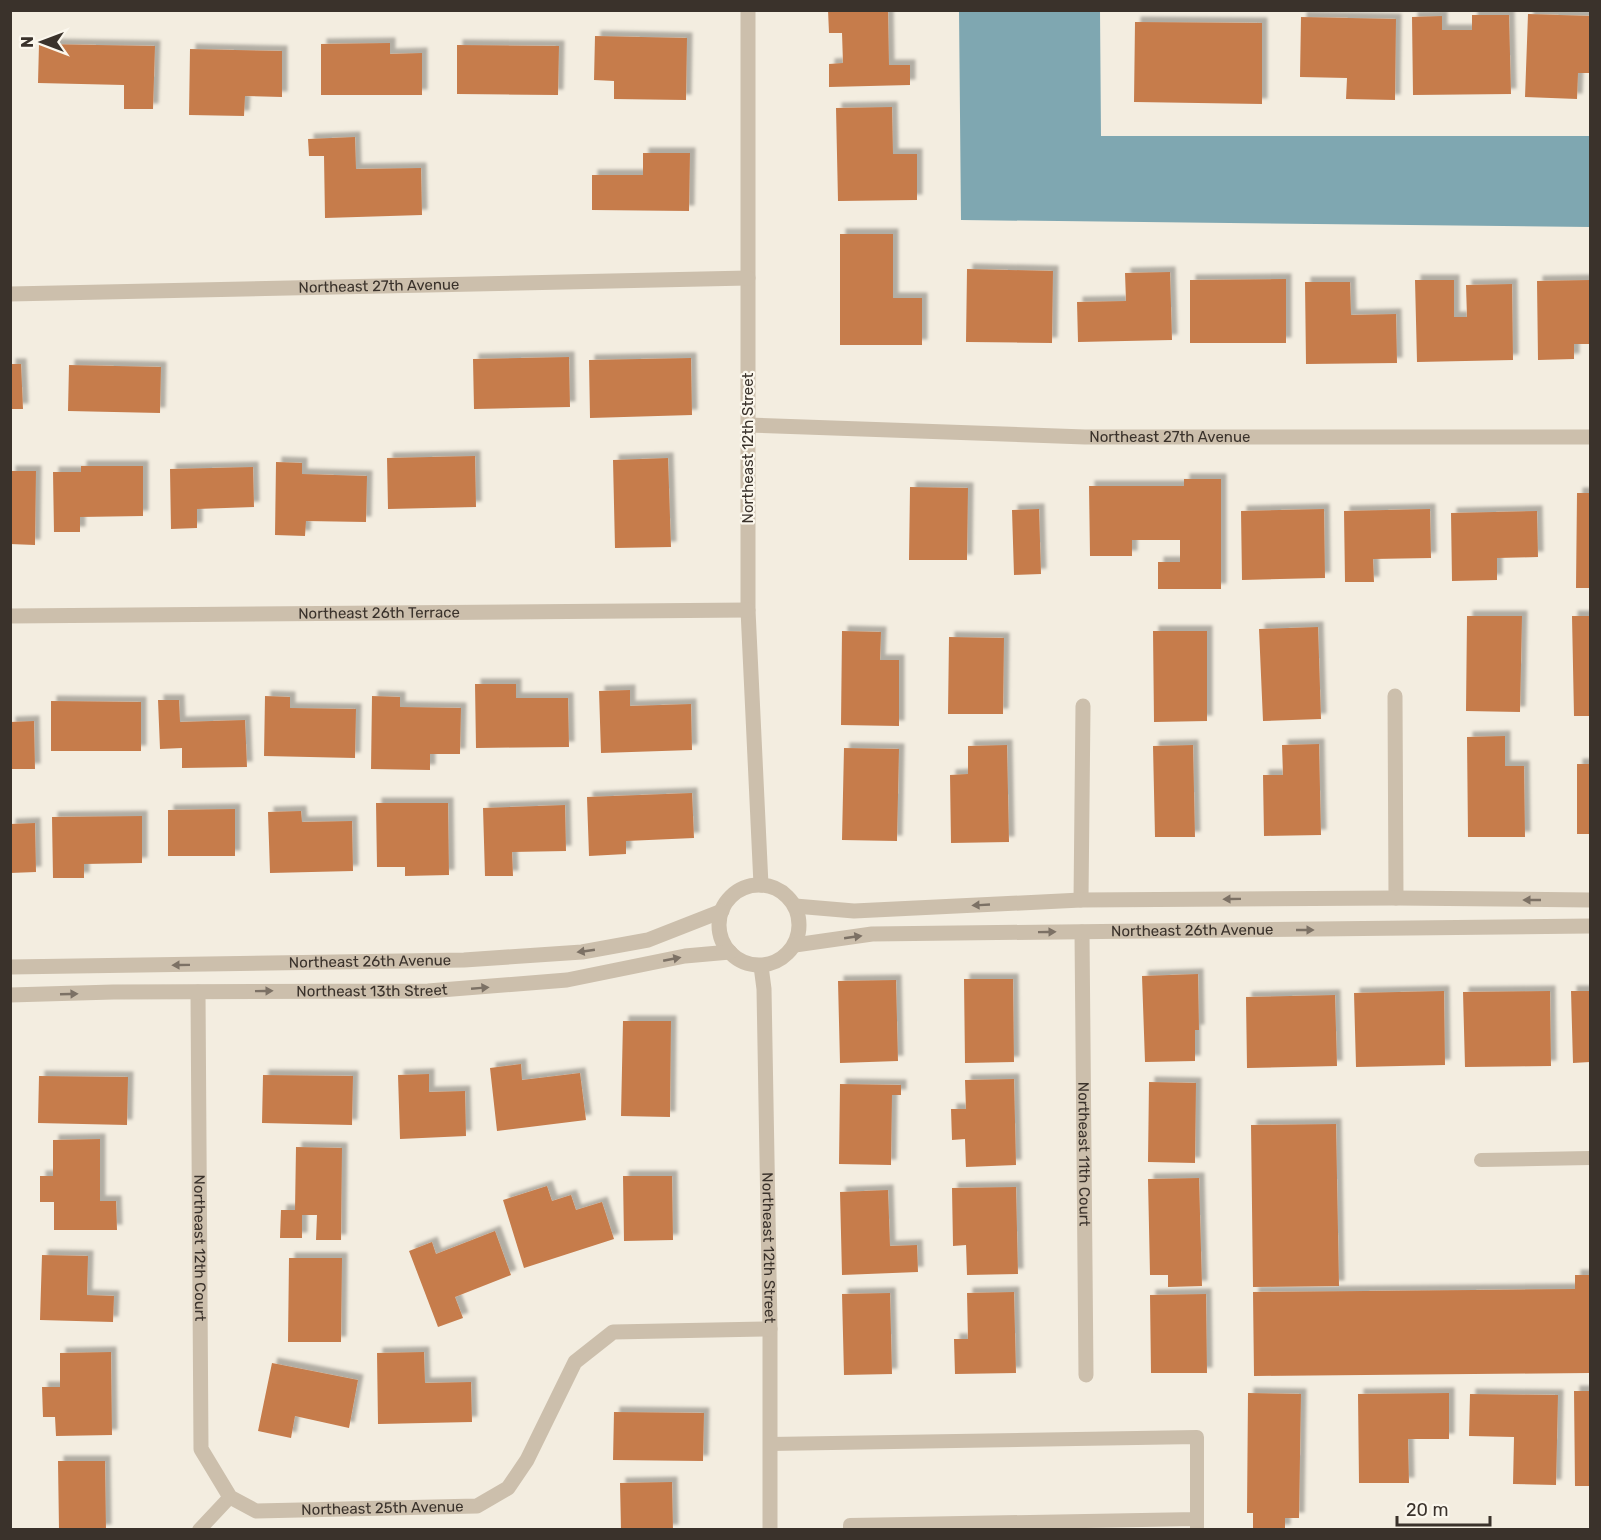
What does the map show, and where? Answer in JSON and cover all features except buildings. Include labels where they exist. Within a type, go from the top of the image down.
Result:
[{"type":"street","name":"Northeast 12th Street","points":[[748,10],[748,610],[760,885]]},
{"type":"street","name":"Northeast 27th Avenue","points":[[10,294],[748,278]]},
{"type":"street","name":"Northeast 27th Avenue","points":[[748,425],[1085,437],[1590,437]]},
{"type":"street","name":"Northeast 26th Terrace","points":[[10,616],[748,610]]},
{"type":"street","points":[[1395,696],[1396,898]]},
{"type":"street","points":[[1081,900],[1083,706]]},
{"type":"street","points":[[760,885],[774,888],[786,895],[795,906],[799,919],[799,932],[795,945],[776,963],[761,966],[747,964],[734,957],[724,946],[719,932],[724,904],[734,893],[746,886],[760,885]]},
{"type":"street","name":"Northeast 26th Avenue","points":[[795,906],[854,911],[1081,900],[1396,898],[1590,900]]},
{"type":"street","name":"Northeast 26th Avenue","points":[[10,967],[464,960],[582,952],[648,940],[722,911]]},
{"type":"street","name":"Northeast 26th Avenue","points":[[795,945],[872,934],[1590,926]]},
{"type":"street","name":"Northeast 11th Court","points":[[1082,932],[1086,1375]]},
{"type":"street","name":"Northeast 13th Street","points":[[10,995],[428,991],[567,980],[685,956],[729,952]]},
{"type":"street","name":"Northeast 12th Street","points":[[761,966],[764,989],[770,1329],[770,1530]]},
{"type":"street","name":"Northeast 12th Court","points":[[198,992],[201,1449],[230,1497]]},
{"type":"street","name":"Northeast 25th Avenue","points":[[230,1497],[256,1511],[477,1506],[508,1488],[527,1460],[575,1362],[613,1332],[770,1329]]},
{"type":"lane","points":[[1480,1160],[1590,1158]]},
{"type":"lane","points":[[770,1444],[1197,1437],[1197,1524],[850,1525],[850,1530]]},
{"type":"lane","points":[[199,1530],[230,1497]]},
{"type":"water","points":[[959,11],[1100,11],[1101,136],[1590,136],[1590,227],[961,220]]}]
